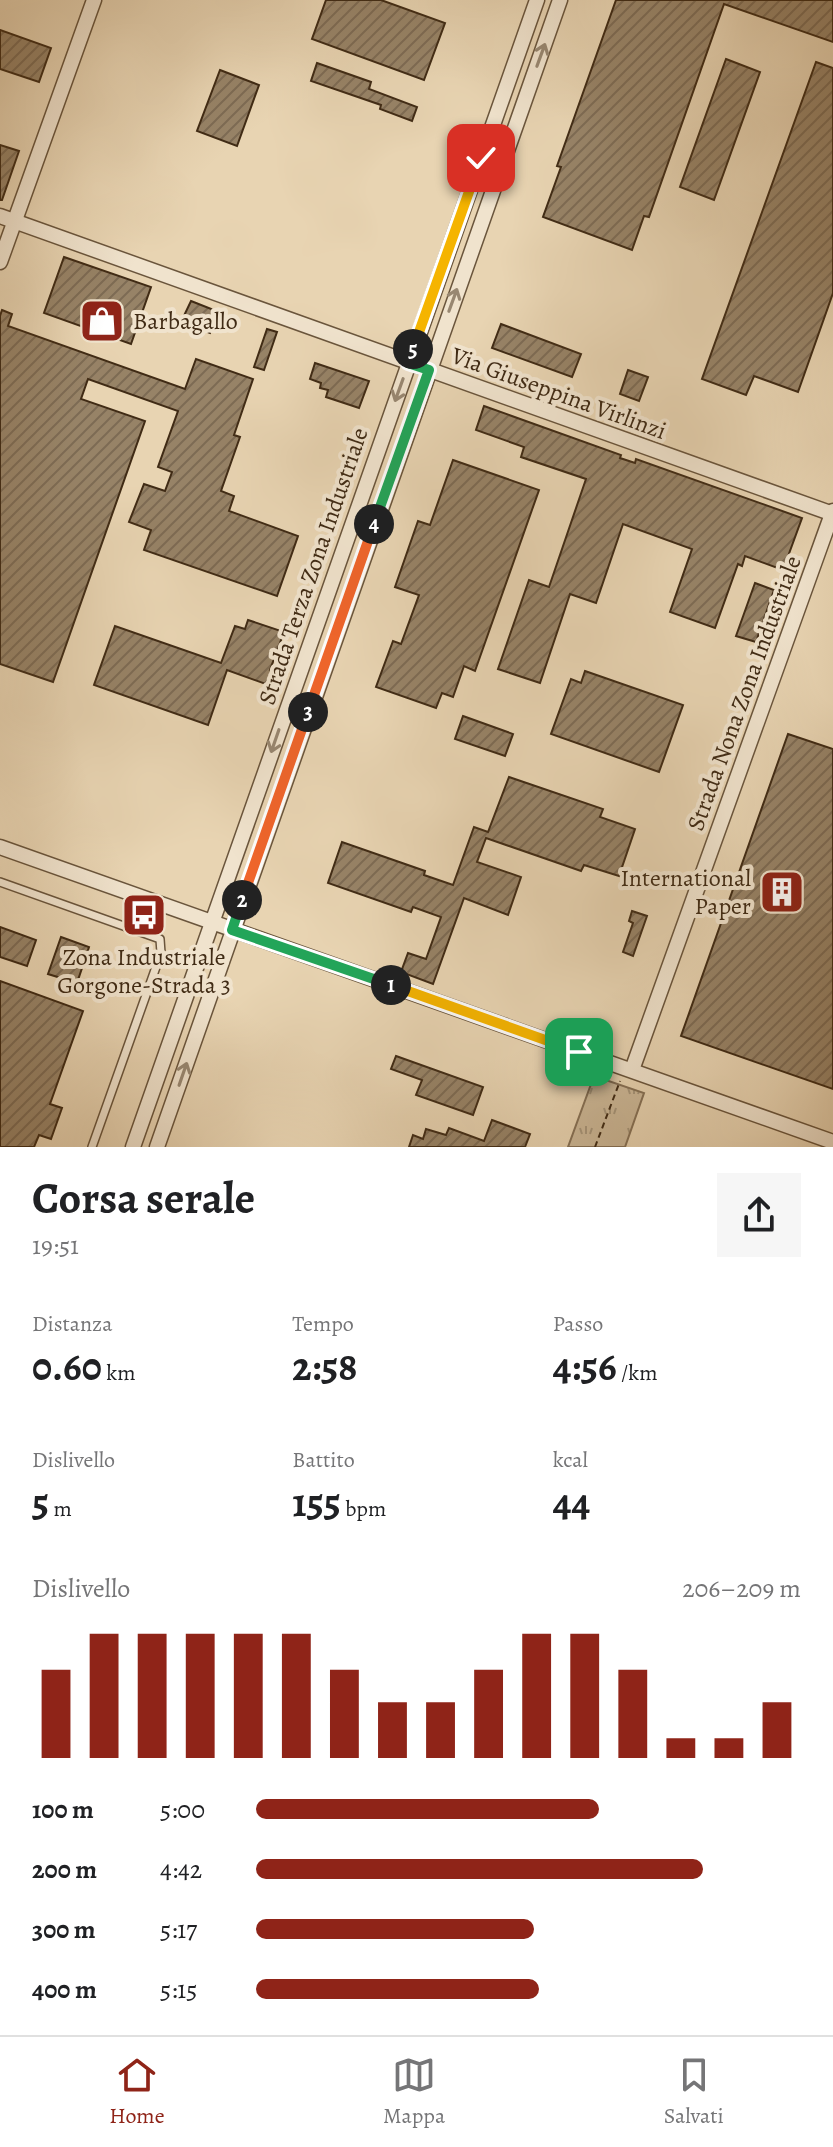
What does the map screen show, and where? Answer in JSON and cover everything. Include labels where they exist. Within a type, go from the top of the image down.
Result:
[{"type":"street","points":[[0,262],[7,219],[94,0]]},
{"type":"street","name":"Strada Terza Zona Industriale","points":[[133,1147],[537,0]]},
{"type":"street","name":"Strada Terza Zona Industriale","points":[[157,1147],[560,0]]},
{"type":"street","name":"Via Giuseppina Virlinzi","points":[[7,219],[833,513]]},
{"type":"street","name":"Strada Nona Zona Industriale","points":[[629,1069],[833,513]]},
{"type":"street","points":[[0,847],[833,1142]]},
{"type":"lane","points":[[0,882],[160,939],[161,953],[92,1147]]},
{"type":"path","points":[[595,1147],[629,1069]]},
{"type":"green space","points":[[594,1076],[644,1093],[625,1147],[568,1147]]},
{"type":"building","points":[[326,0],[381,0],[445,23],[424,80],[312,39]]},
{"type":"building","points":[[616,0],[833,0],[833,42],[724,4],[649,217],[644,216],[632,250],[543,217],[561,167],[557,166]]},
{"type":"building","points":[[0,30],[51,48],[39,82],[0,69]]},
{"type":"building","points":[[726,59],[760,72],[714,200],[680,187]]},
{"type":"building","points":[[816,62],[833,68],[833,293],[798,392],[754,376],[746,395],[702,379]]},
{"type":"building","points":[[317,63],[371,82],[369,89],[417,107],[412,121],[380,109],[381,105],[311,81]]},
{"type":"building","points":[[220,70],[259,85],[237,146],[197,131]]},
{"type":"building","points":[[0,145],[19,151],[2,200],[0,200]]},
{"type":"building","points":[[64,257],[151,287],[131,344],[44,313]]},
{"type":"building","points":[[191,301],[219,312],[210,333],[181,322]]},
{"type":"building","points":[[2,310],[12,314],[8,326],[185,389],[196,359],[253,379],[234,435],[240,437],[221,491],[234,496],[229,511],[298,536],[277,596],[144,550],[151,530],[129,522],[144,484],[165,491],[172,472],[158,467],[178,411],[88,379],[81,399],[145,421],[53,682],[0,664]]},
{"type":"building","points":[[501,324],[581,354],[572,377],[492,348]]},
{"type":"building","points":[[267,329],[277,332],[264,370],[254,367]]},
{"type":"building","points":[[315,363],[369,381],[359,408],[326,397],[328,390],[320,388],[321,383],[310,379]]},
{"type":"building","points":[[628,370],[648,377],[639,401],[620,394]]},
{"type":"building","points":[[484,406],[621,455],[620,458],[635,463],[636,459],[802,518],[783,570],[745,556],[742,566],[738,564],[715,628],[670,612],[692,549],[623,524],[596,603],[570,594],[540,683],[498,669],[529,580],[549,587],[586,479],[521,457],[524,447],[476,430]]},
{"type":"building","points":[[453,460],[539,490],[475,671],[464,666],[453,697],[442,693],[436,708],[376,687],[393,641],[401,644],[419,595],[395,587],[418,521],[430,525]]},
{"type":"building","points":[[755,583],[774,590],[756,642],[736,636]]},
{"type":"building","points":[[248,620],[284,632],[270,670],[282,674],[277,688],[227,670],[208,725],[94,685],[115,626],[221,663],[235,626],[245,629]]},
{"type":"building","points":[[585,671],[683,705],[659,772],[551,734],[571,679],[581,683]]},
{"type":"building","points":[[463,716],[513,734],[505,756],[455,739]]},
{"type":"building","name":"International Paper","points":[[788,734],[833,749],[833,1089],[681,1036]]},
{"type":"building","points":[[509,777],[603,809],[600,817],[635,829],[619,876],[584,865],[581,871],[486,838],[477,862],[521,877],[508,915],[464,898],[433,984],[401,972],[408,953],[426,959],[441,917],[413,907],[411,912],[328,883],[342,842],[425,871],[424,875],[453,885],[474,827],[488,832]]},
{"type":"building","points":[[632,911],[647,916],[633,956],[623,952],[633,923],[629,921]]},
{"type":"building","points":[[0,927],[36,940],[27,966],[0,957]]},
{"type":"building","points":[[61,937],[89,947],[77,983],[48,974]]},
{"type":"building","points":[[0,981],[83,1011],[50,1104],[62,1108],[51,1139],[39,1135],[34,1147],[0,1147]]},
{"type":"building","points":[[396,1056],[483,1087],[473,1115],[416,1095],[422,1080],[391,1069]]},
{"type":"building","points":[[492,1120],[530,1134],[525,1147],[409,1147],[413,1135],[423,1139],[426,1129],[446,1135],[449,1128],[484,1141]]},
{"type":"place","name":"Barbagallo","points":[[102,321]]},
{"type":"place","name":"International Paper","points":[[782,892]]},
{"type":"place","name":"Zona Industriale Gorgone-Strada 3","points":[[144,915]]},
{"type":"route","points":[[481,158],[408,363],[429,370],[232,930],[579,1052]]}]
